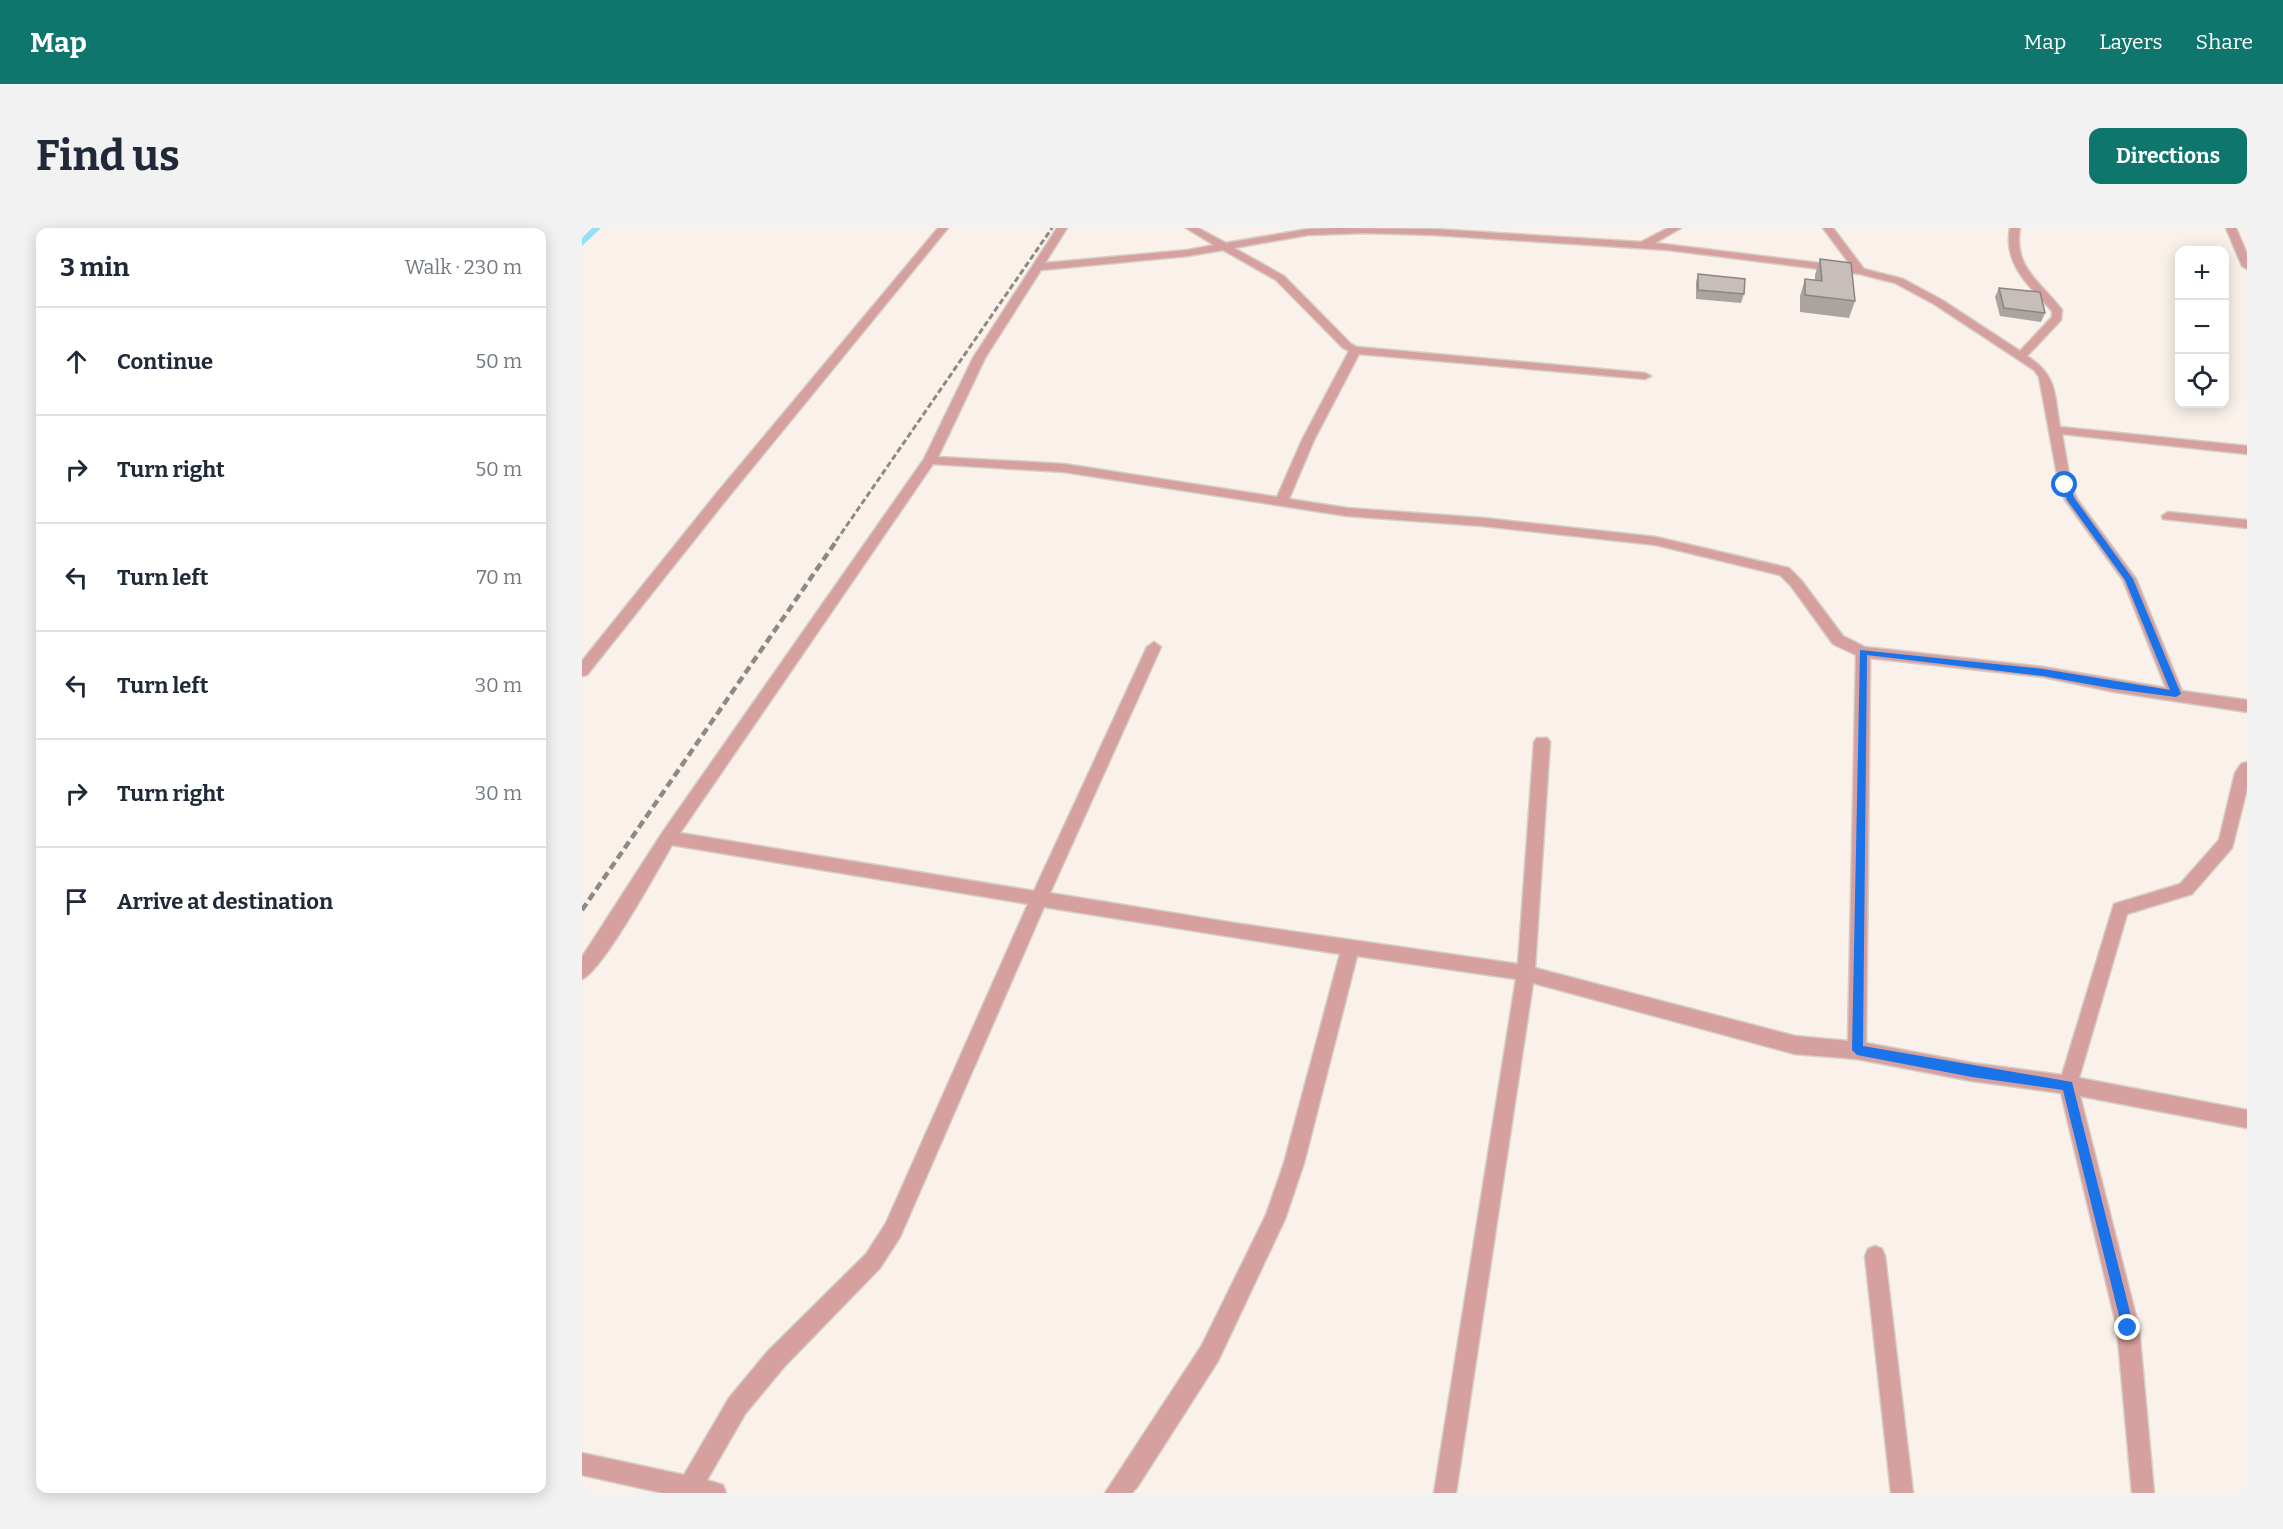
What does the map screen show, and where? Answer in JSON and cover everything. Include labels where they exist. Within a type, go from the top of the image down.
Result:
[{"type":"street","points":[[582,671],[721,497],[943,228]]},
{"type":"street","points":[[582,971],[602,944],[668,838],[930,460],[979,358],[1062,228]]},
{"type":"street","points":[[1191,228],[1280,278],[1347,346],[1355,350],[1644,376]]},
{"type":"street","points":[[1642,245],[1676,228]]},
{"type":"street","points":[[1828,228],[1860,271]]},
{"type":"street","points":[[2015,228],[2012,249],[2015,258],[2057,310],[2057,318],[2020,356]]},
{"type":"street","points":[[2231,228],[2247,266]]},
{"type":"street","points":[[1035,267],[1188,253],[1308,232],[1365,230],[1642,245],[1860,271],[1899,281],[1938,302],[2038,368],[2045,377],[2065,485],[2071,500],[2129,579],[2176,694]]},
{"type":"street","points":[[1282,501],[1308,440],[1355,350]]},
{"type":"street","points":[[2055,429],[2247,450]]},
{"type":"street","points":[[930,460],[1064,468],[1347,513],[1506,524],[1656,541],[1784,571],[1796,583],[1838,640],[1863,652],[2043,672],[2115,686],[2247,706]]},
{"type":"street","points":[[2168,516],[2247,524]]},
{"type":"street","points":[[690,1487],[737,1406],[776,1359],[873,1261],[893,1230],[1039,897],[1154,647]]},
{"type":"street","points":[[1857,1050],[1863,652]]},
{"type":"street","points":[[1445,1493],[1526,974],[1542,742]]},
{"type":"street","points":[[2143,1493],[2128,1328],[2068,1085],[2120,909],[2186,889],[2226,843],[2243,773],[2247,768]]},
{"type":"street","points":[[668,838],[1039,897],[1234,931],[1526,974],[1795,1045],[1857,1050],[1972,1071],[2068,1085],[2247,1119]]},
{"type":"street","points":[[1116,1493],[1130,1478],[1210,1353],[1275,1219],[1294,1164],[1350,948]]},
{"type":"street","points":[[1875,1256],[1902,1493]]},
{"type":"street","points":[[582,1464],[715,1493]]},
{"type":"building","points":[[1820,259],[1851,263],[1855,301],[1805,295],[1805,279],[1822,281]]},
{"type":"building","points":[[1698,274],[1745,279],[1744,294],[1698,290]]},
{"type":"building","points":[[1999,288],[2040,292],[2045,313],[2004,308]]},
{"type":"waterway","points":[[582,243],[597,228]]},
{"type":"railway","points":[[836,541],[1052,228]]},
{"type":"railway","points":[[582,910],[837,540]]},
{"type":"route","points":[[2065,485],[2081,515],[2129,579],[2176,694],[2115,686],[2043,672],[1863,652],[1857,1050],[1972,1071],[2068,1085],[2128,1328]]}]
